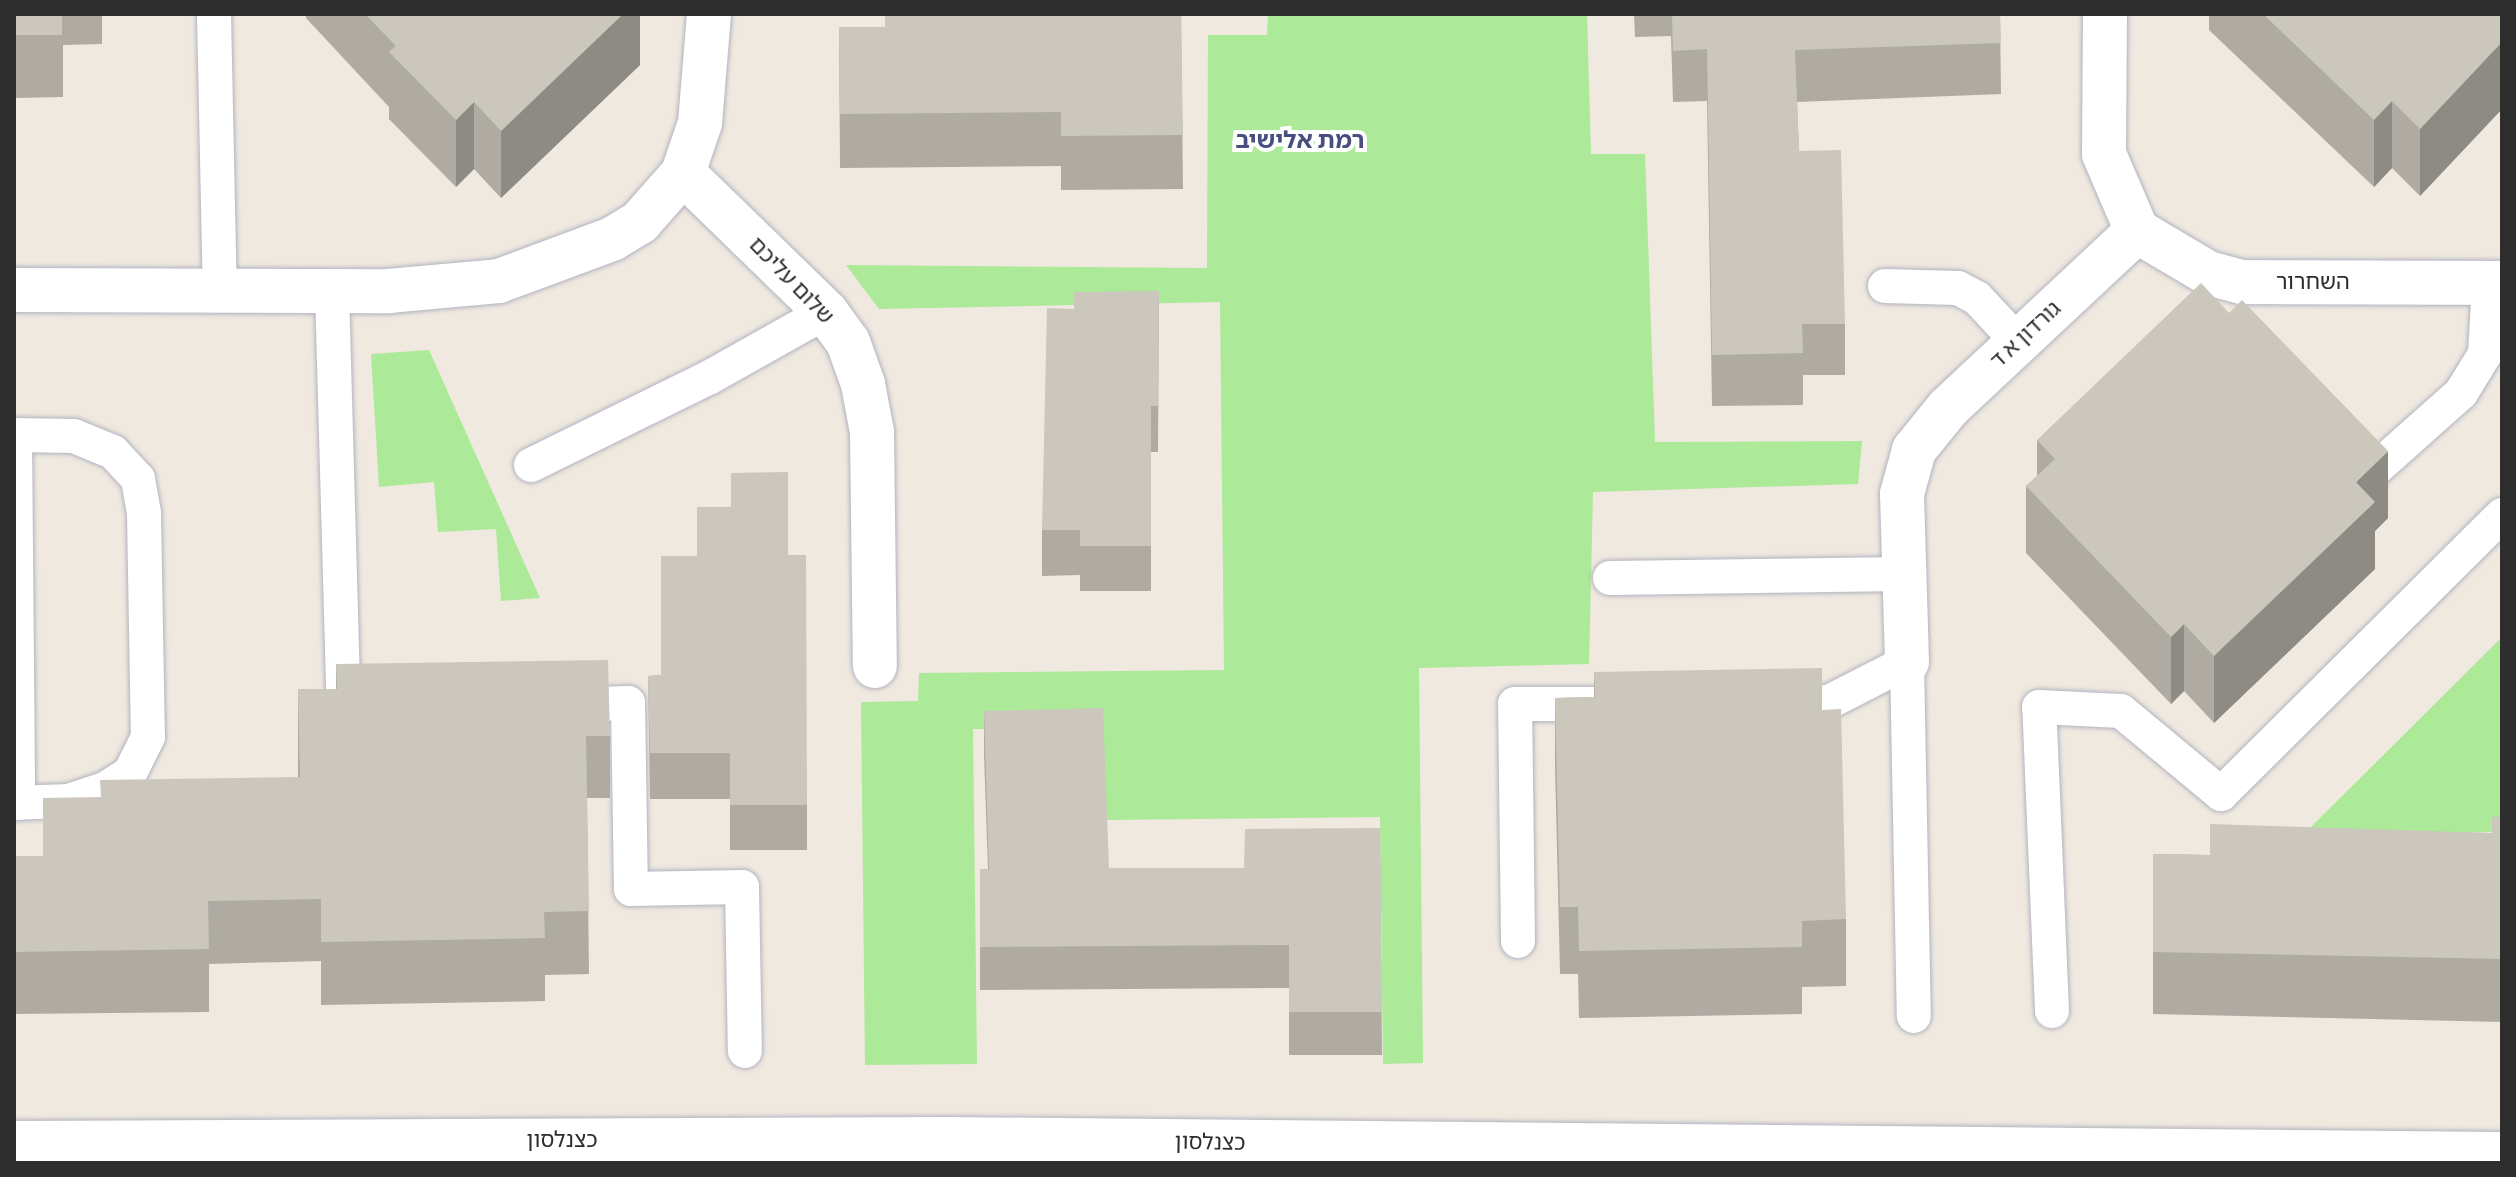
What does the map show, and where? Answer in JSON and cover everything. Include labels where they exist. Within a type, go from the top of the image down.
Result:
[{"type":"street","points":[[14,290],[332,291],[499,281],[544,268],[640,222],[683,173],[700,123],[709,14]]},
{"type":"street","points":[[2105,14],[2104,154],[2137,231]]},
{"type":"street","name":"שלום עליכם","points":[[683,173],[826,312],[848,342],[863,384],[872,432],[875,666]]},
{"type":"street","name":"השחרור","points":[[2137,231],[2208,273],[2241,282],[2495,283]]},
{"type":"street","name":"גורדון א ד","points":[[1907,662],[1902,494],[1914,450],[1948,408],[2137,231]]},
{"type":"street","name":"כצנלסון","points":[[14,1143],[1814,1157],[2300,1159],[2502,1154]]},
{"type":"lane","points":[[214,14],[220,290]]},
{"type":"lane","points":[[2370,474],[2461,393],[2485,354],[2495,283]]},
{"type":"lane","points":[[1885,286],[1958,288],[1977,298],[2018,342]]},
{"type":"lane","points":[[332,291],[341,708],[373,708]]},
{"type":"lane","points":[[531,465],[710,377],[826,312]]},
{"type":"lane","points":[[14,435],[74,436],[113,452],[138,479],[144,514],[148,737],[130,773],[105,789],[68,801],[16,803],[14,435]]},
{"type":"lane","points":[[2052,1011],[2039,707],[2121,711],[2221,794],[2502,515]]},
{"type":"lane","points":[[1610,578],[1904,574]]},
{"type":"lane","points":[[1751,703],[1829,702],[1907,662],[1914,1016]]},
{"type":"lane","points":[[532,705],[628,703],[631,889],[742,887],[745,1051]]},
{"type":"lane","points":[[1518,941],[1515,704],[1625,704]]},
{"type":"green space","points":[[1268,14],[1587,14],[1591,154],[1645,154],[1655,442],[1862,441],[1858,484],[1593,492],[1589,664],[1419,668],[1423,1063],[1383,1064],[1380,817],[1102,820],[1101,728],[973,729],[977,1064],[865,1065],[861,702],[918,701],[919,673],[1224,670],[1220,302],[879,309],[846,265],[1207,268],[1208,35],[1267,35]]},
{"type":"green space","points":[[429,350],[540,598],[501,601],[496,529],[438,532],[434,482],[379,487],[371,354]]},
{"type":"green space","points":[[2502,637],[2502,831],[2295,843]]},
{"type":"building","points":[[14,14],[62,14],[62,35],[14,35]]},
{"type":"building","points":[[365,14],[623,14],[501,131],[474,102],[456,120],[389,52],[396,46]]},
{"type":"building","points":[[885,14],[1181,14],[1183,135],[1061,136],[1061,112],[840,114],[839,27],[885,27]]},
{"type":"building","points":[[1672,14],[2000,14],[2001,43],[1795,50],[1799,151],[1841,150],[1845,324],[1802,324],[1803,353],[1712,355],[1707,49],[1673,51]]},
{"type":"building","points":[[2263,14],[2502,14],[2502,42],[2420,129],[2392,101],[2374,120]]},
{"type":"building","points":[[2201,283],[2229,313],[2242,300],[2388,451],[2356,482],[2375,502],[2214,656],[2184,624],[2171,637],[2026,486],[2055,459],[2037,440]]},
{"type":"building","points":[[1159,291],[1158,406],[1151,406],[1151,546],[1080,546],[1080,530],[1042,530],[1047,308],[1074,309],[1074,292]]},
{"type":"building","points":[[788,472],[788,555],[806,555],[807,805],[730,805],[730,753],[650,753],[648,676],[661,675],[661,556],[697,556],[697,507],[731,507],[731,473]]},
{"type":"building","points":[[608,660],[610,736],[586,736],[589,911],[544,912],[545,938],[321,942],[321,899],[208,901],[209,949],[14,952],[14,856],[43,856],[43,798],[101,797],[100,780],[300,777],[298,689],[337,689],[336,664]]},
{"type":"building","points":[[1822,668],[1822,710],[1841,709],[1846,919],[1802,921],[1802,947],[1579,951],[1578,907],[1560,907],[1555,698],[1595,697],[1594,672]]},
{"type":"building","points":[[1103,708],[1109,868],[1244,868],[1245,829],[1380,828],[1382,1012],[1289,1012],[1289,945],[980,947],[980,869],[989,869],[984,711]]},
{"type":"building","points":[[2492,817],[2502,817],[2502,959],[2153,952],[2153,854],[2210,855],[2210,824],[2492,833]]},
{"type":"district","name":"רמת אלישיב","points":[[1300,141]]}]
